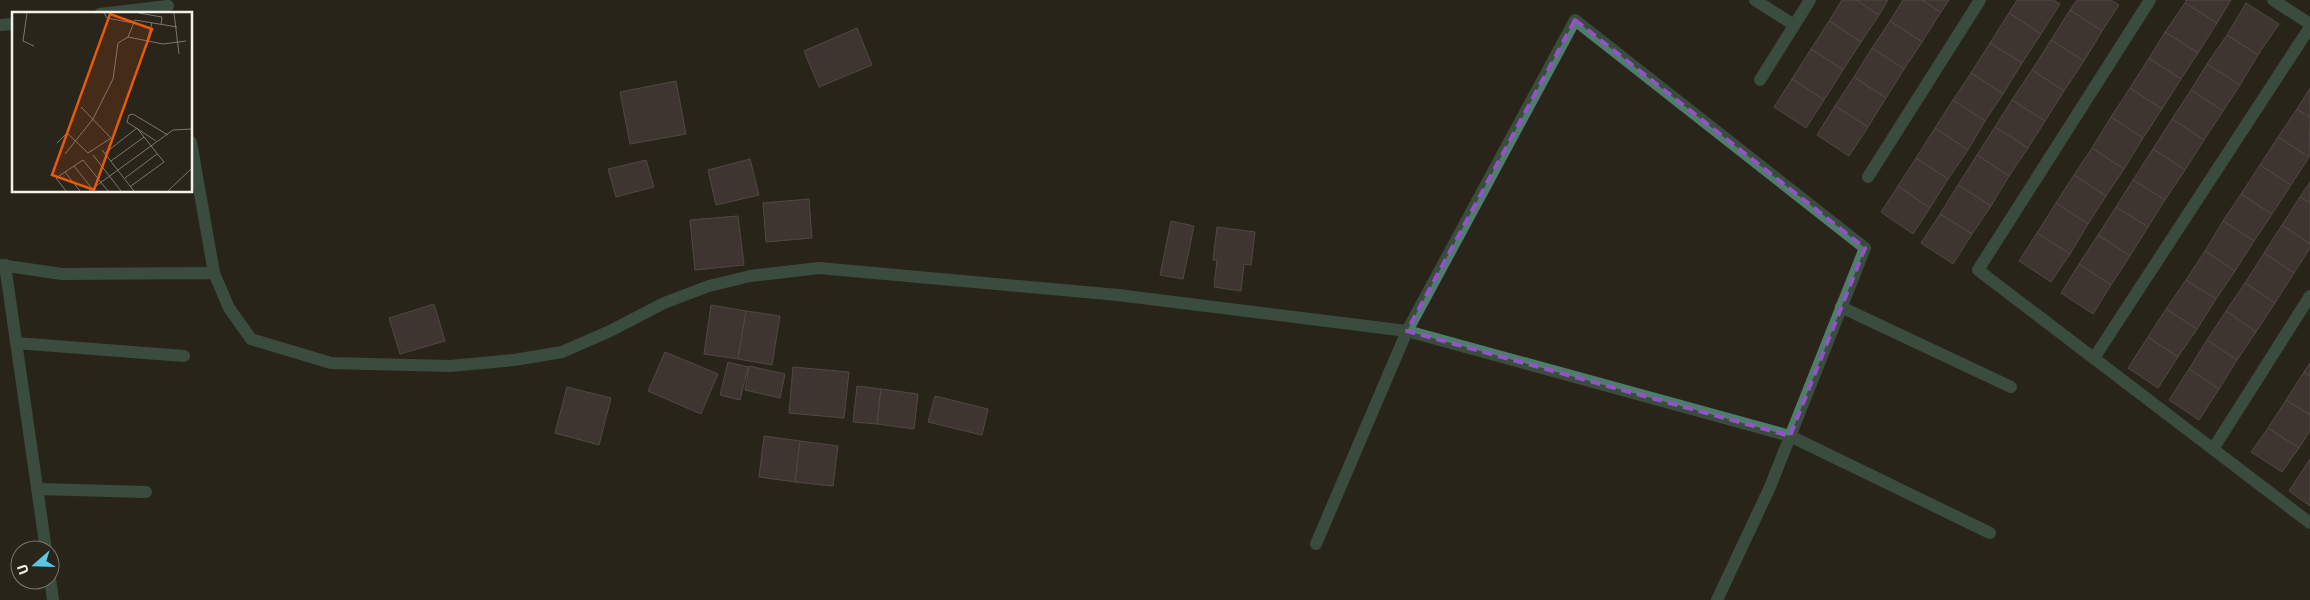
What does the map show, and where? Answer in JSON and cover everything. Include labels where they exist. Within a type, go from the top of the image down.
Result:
[{"type":"street","points":[[1755,0],[1794,26]]},
{"type":"street","points":[[1760,80],[1810,0]]},
{"type":"street","points":[[1868,177],[1980,0]]},
{"type":"street","points":[[2150,0],[1978,270],[2310,523]]},
{"type":"street","points":[[2094,358],[2310,26],[2272,0]]},
{"type":"street","points":[[119,12],[168,7]]},
{"type":"street","points":[[1316,544],[1407,331],[1575,20],[1865,248],[1770,487],[1717,600]]},
{"type":"street","points":[[192,148],[214,273],[230,308],[252,338],[331,363],[450,366],[514,360],[562,352],[610,331],[664,303],[709,286],[750,276],[819,268],[1118,295],[1407,331],[1790,436],[1990,533]]},
{"type":"street","points":[[45,540],[16,343],[2,265],[62,274],[214,273]]},
{"type":"street","points":[[2213,449],[2310,296]]},
{"type":"street","points":[[1842,307],[2011,387]]},
{"type":"street","points":[[16,343],[184,356]]},
{"type":"street","points":[[37,488],[146,492]]},
{"type":"highlighted area","points":[[1575,20],[1865,248],[1790,436],[1407,331]]},
{"type":"building","points":[[1842,0],[1856,0],[1879,15],[1861,42],[1829,21]]},
{"type":"building","points":[[1856,0],[1888,0],[1879,15]]},
{"type":"building","points":[[1903,0],[1922,0],[1941,12],[1922,42],[1890,21]]},
{"type":"building","points":[[1922,0],[1949,0],[1941,12]]},
{"type":"building","points":[[2017,0],[2053,0],[2060,4],[2041,34],[2009,13]]},
{"type":"building","points":[[2077,0],[2111,0],[2119,5],[2102,31],[2070,10]]},
{"type":"building","points":[[2186,0],[2231,0],[2217,23],[2185,3]]},
{"type":"building","points":[[2185,3],[2217,23],[2198,53],[2165,32]]},
{"type":"building","points":[[2246,3],[2279,24],[2258,55],[2227,35]]},
{"type":"building","points":[[2070,10],[2102,31],[2084,61],[2051,40]]},
{"type":"building","points":[[2009,13],[2041,34],[2022,63],[1990,43]]},
{"type":"building","points":[[1829,21],[1861,42],[1843,70],[1811,49]]},
{"type":"building","points":[[1890,21],[1922,42],[1904,69],[1872,48]]},
{"type":"building","points":[[857,28],[872,65],[819,87],[804,51]]},
{"type":"building","points":[[2165,32],[2198,53],[2181,79],[2149,58]]},
{"type":"building","points":[[2227,35],[2258,55],[2240,85],[2207,64]]},
{"type":"building","points":[[2051,40],[2084,61],[2064,91],[2032,70]]},
{"type":"building","points":[[1990,43],[2022,63],[2003,94],[1971,73]]},
{"type":"building","points":[[1872,48],[1904,69],[1886,98],[1854,77]]},
{"type":"building","points":[[1811,49],[1843,70],[1824,100],[1792,79]]},
{"type":"building","points":[[2149,58],[2181,79],[2162,109],[2130,88]]},
{"type":"building","points":[[2207,64],[2240,85],[2223,111],[2191,90]]},
{"type":"building","points":[[2032,70],[2064,91],[2045,121],[2012,100]]},
{"type":"building","points":[[1971,73],[2003,94],[1985,121],[1953,100]]},
{"type":"building","points":[[1854,77],[1886,98],[1868,127],[1835,106]]},
{"type":"building","points":[[1792,79],[1824,100],[1806,128],[1774,107]]},
{"type":"building","points":[[676,81],[686,134],[630,144],[620,92]]},
{"type":"building","points":[[2130,88],[2162,109],[2143,138],[2111,117]]},
{"type":"building","points":[[2310,88],[2310,118],[2297,109]]},
{"type":"building","points":[[2191,90],[2223,111],[2204,140],[2172,119]]},
{"type":"building","points":[[1953,100],[1985,121],[1968,150],[1935,128]]},
{"type":"building","points":[[2012,100],[2045,121],[2028,148],[1995,127]]},
{"type":"building","points":[[1835,106],[1868,127],[1849,156],[1817,135]]},
{"type":"building","points":[[2297,109],[2310,118],[2309,157],[2278,137]]},
{"type":"building","points":[[2111,117],[2143,138],[2124,169],[2092,148]]},
{"type":"building","points":[[2172,119],[2204,140],[2185,170],[2153,149]]},
{"type":"building","points":[[1995,127],[2028,148],[2009,176],[1977,155]]},
{"type":"building","points":[[1935,128],[1968,150],[1948,179],[1916,158]]},
{"type":"building","points":[[2278,137],[2309,157],[2291,185],[2260,165]]},
{"type":"building","points":[[2092,148],[2124,169],[2106,196],[2074,175]]},
{"type":"building","points":[[2153,149],[2185,170],[2165,200],[2133,180]]},
{"type":"building","points":[[1977,155],[2009,176],[1991,206],[1958,185]]},
{"type":"building","points":[[1916,158],[1948,179],[1930,208],[1898,186]]},
{"type":"building","points":[[750,159],[759,195],[716,205],[708,170]]},
{"type":"building","points":[[646,160],[654,187],[616,197],[608,169]]},
{"type":"building","points":[[2260,165],[2291,185],[2272,214],[2241,194]]},
{"type":"building","points":[[2074,175],[2106,196],[2088,224],[2056,203]]},
{"type":"building","points":[[2133,180],[2165,200],[2148,227],[2116,207]]},
{"type":"building","points":[[2310,182],[2310,203],[2300,197]]},
{"type":"building","points":[[1958,185],[1991,206],[1972,234],[1940,214]]},
{"type":"building","points":[[1898,186],[1930,208],[1913,234],[1881,212]]},
{"type":"building","points":[[2241,194],[2272,214],[2254,241],[2223,221]]},
{"type":"building","points":[[2300,197],[2310,203],[2310,244],[2282,225]]},
{"type":"building","points":[[809,199],[812,238],[766,242],[763,203]]},
{"type":"building","points":[[2056,203],[2088,224],[2070,254],[2037,233]]},
{"type":"building","points":[[2116,207],[2148,227],[2130,256],[2098,235]]},
{"type":"building","points":[[1940,214],[1972,234],[1953,264],[1921,243]]},
{"type":"building","points":[[738,216],[744,265],[695,270],[690,220]]},
{"type":"building","points":[[1171,221],[1194,226],[1183,279],[1160,275]]},
{"type":"building","points":[[2223,221],[2254,241],[2235,271],[2205,251]]},
{"type":"building","points":[[2282,225],[2310,244],[2310,248],[2294,273],[2264,253]]},
{"type":"building","points":[[1217,227],[1255,232],[1251,265],[1244,264],[1241,291],[1214,287],[1217,260],[1213,260]]},
{"type":"building","points":[[2037,233],[2070,254],[2051,282],[2019,261]]},
{"type":"building","points":[[2098,235],[2130,256],[2111,285],[2079,264]]},
{"type":"building","points":[[2205,251],[2235,271],[2216,299],[2186,280]]},
{"type":"building","points":[[2264,253],[2294,273],[2275,303],[2245,283]]},
{"type":"building","points":[[2079,264],[2111,285],[2093,314],[2061,293]]},
{"type":"building","points":[[2186,280],[2216,299],[2197,329],[2166,309]]},
{"type":"building","points":[[2245,283],[2275,303],[2256,332],[2226,311]]},
{"type":"building","points":[[434,304],[445,341],[400,354],[389,318]]},
{"type":"building","points":[[711,305],[746,311],[738,359],[704,354]]},
{"type":"building","points":[[2166,309],[2197,329],[2178,357],[2148,337]]},
{"type":"building","points":[[746,311],[780,316],[772,365],[738,359]]},
{"type":"building","points":[[2226,311],[2256,332],[2237,360],[2207,340]]},
{"type":"building","points":[[2148,337],[2178,357],[2158,388],[2128,368]]},
{"type":"building","points":[[2207,340],[2237,360],[2219,389],[2189,369]]},
{"type":"building","points":[[665,352],[718,374],[701,414],[648,391]]},
{"type":"building","points":[[728,362],[748,367],[740,400],[720,395]]},
{"type":"building","points":[[2310,363],[2310,376],[2304,372]]},
{"type":"building","points":[[749,366],[785,374],[780,398],[745,390]]},
{"type":"building","points":[[793,367],[849,372],[844,418],[789,413]]},
{"type":"building","points":[[2189,369],[2219,389],[2199,420],[2169,400]]},
{"type":"building","points":[[2304,372],[2310,376],[2310,415],[2286,400]]},
{"type":"building","points":[[857,386],[881,389],[877,424],[853,422]]},
{"type":"building","points":[[567,387],[611,398],[599,445],[555,433]]},
{"type":"building","points":[[881,389],[918,394],[914,429],[877,424]]},
{"type":"building","points":[[935,396],[988,409],[982,435],[928,422]]},
{"type":"building","points":[[2286,400],[2310,415],[2310,431],[2299,448],[2268,428]]},
{"type":"building","points":[[2268,428],[2299,448],[2282,472],[2251,452]]},
{"type":"building","points":[[764,436],[800,441],[795,482],[759,477]]},
{"type":"building","points":[[800,441],[838,446],[833,486],[795,482]]},
{"type":"building","points":[[2310,459],[2310,506],[2289,491]]}]
